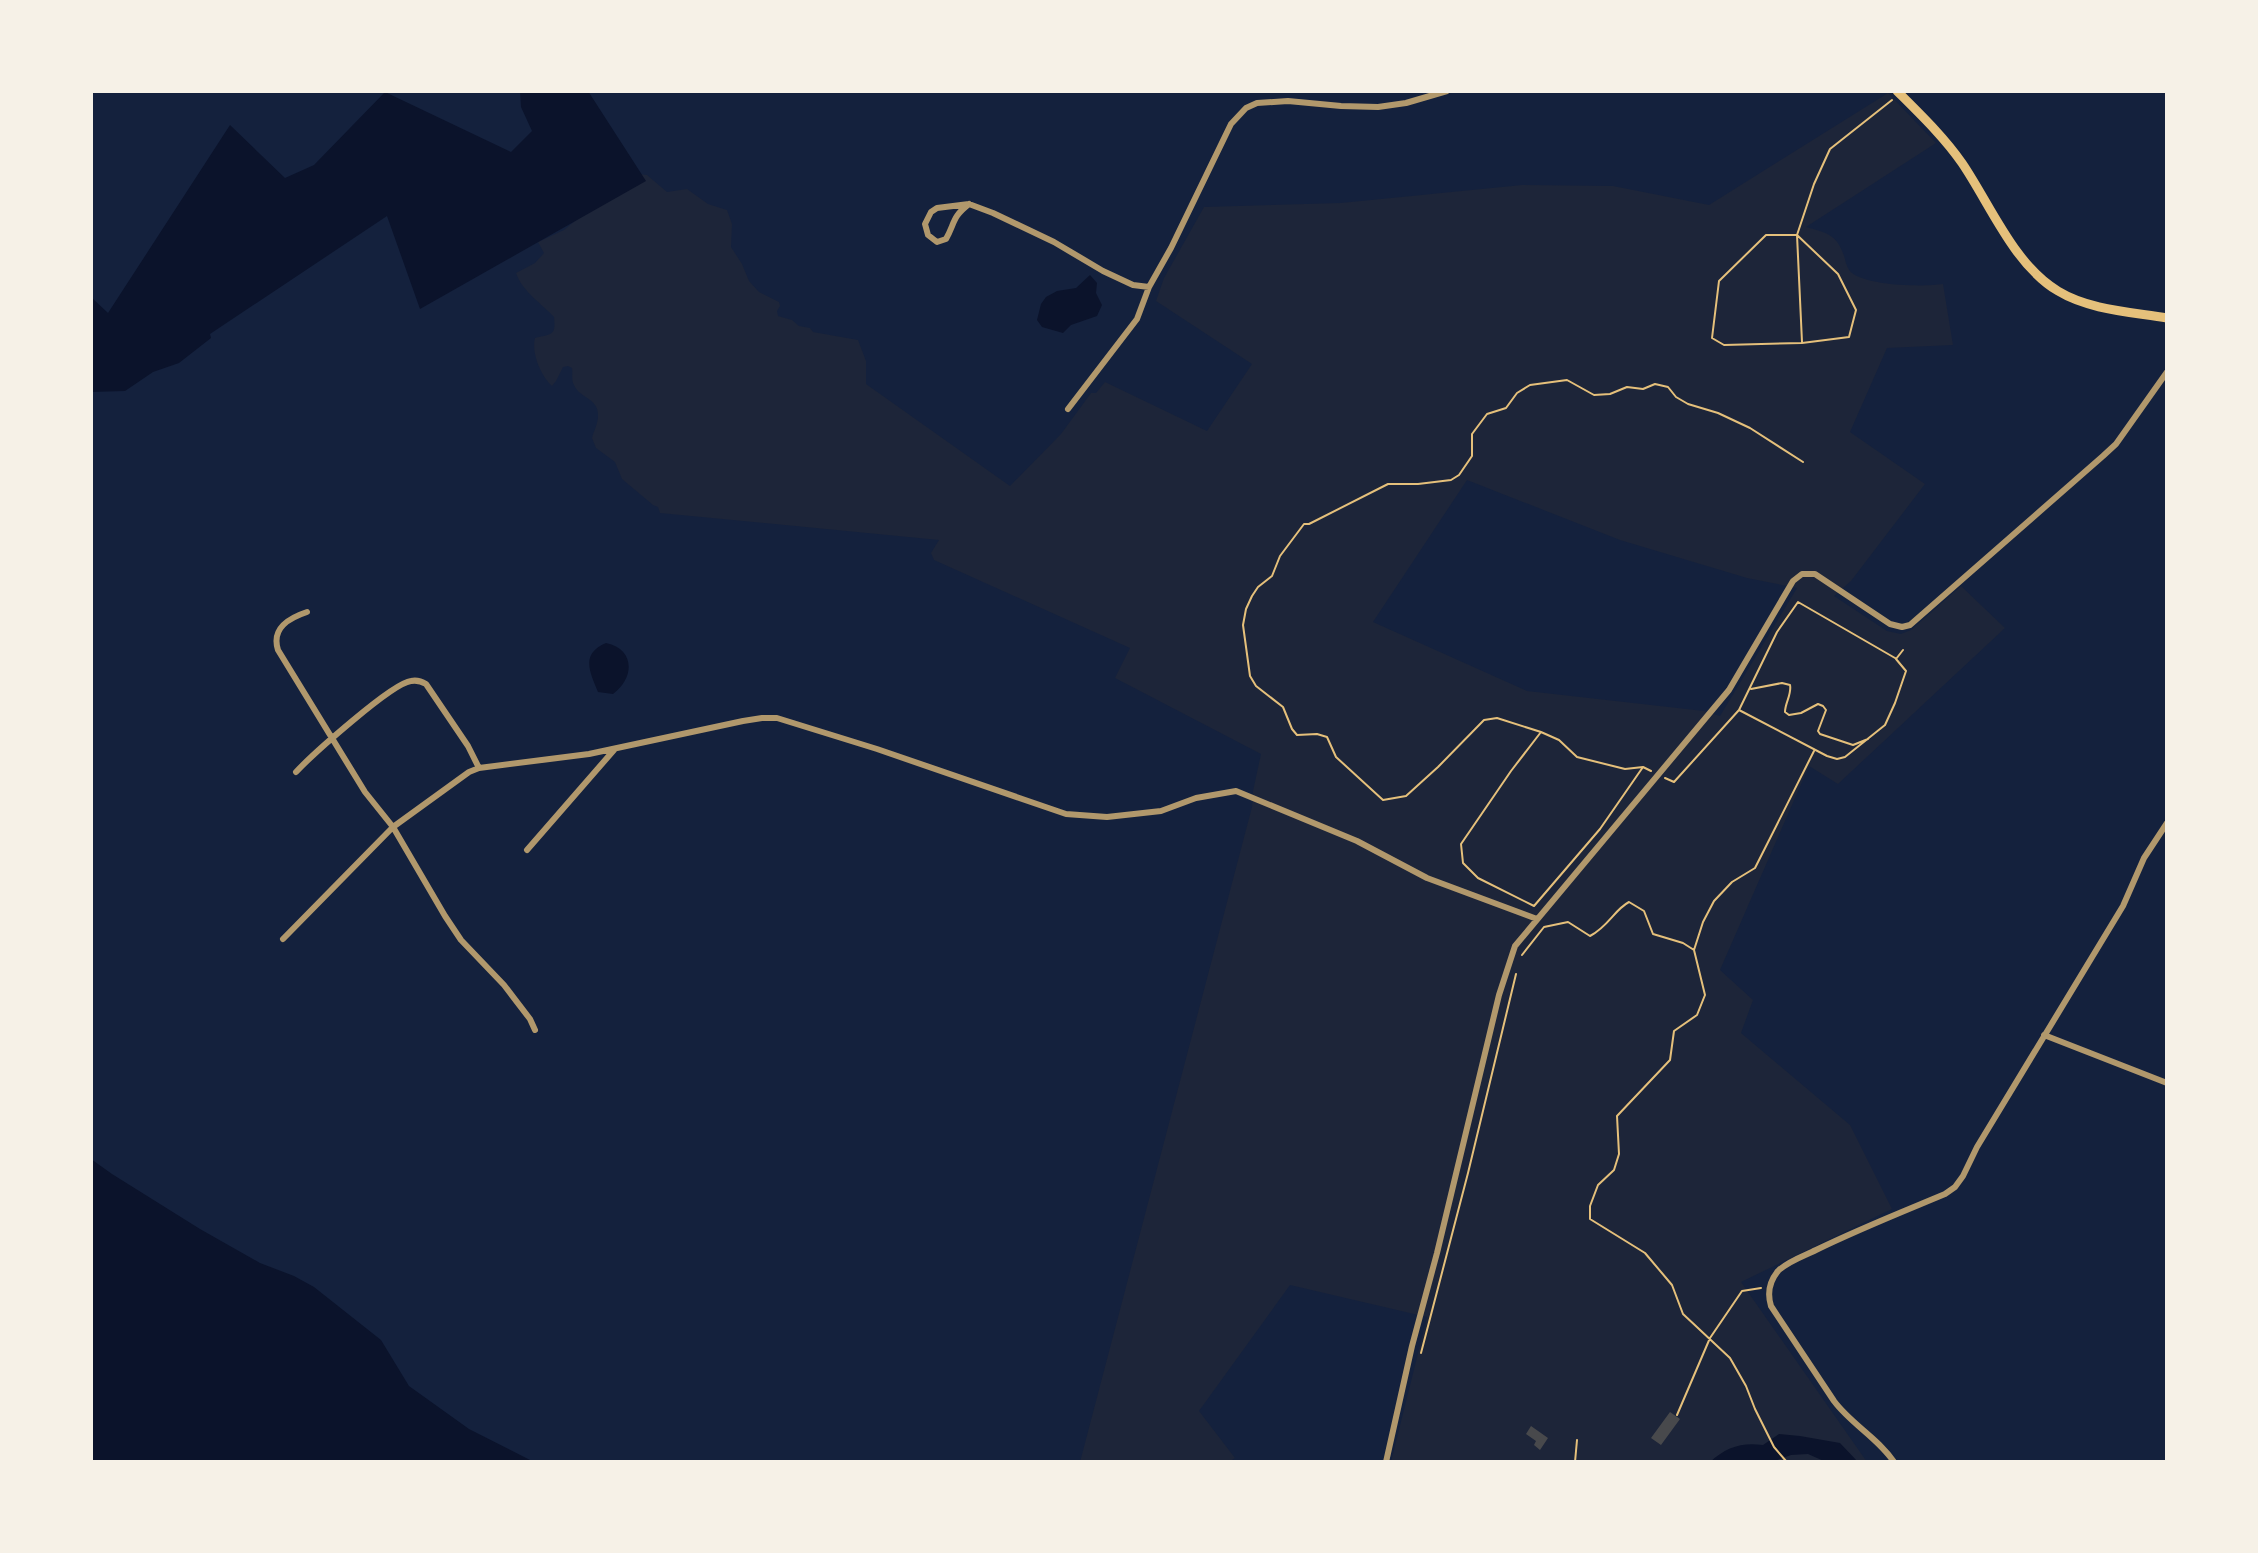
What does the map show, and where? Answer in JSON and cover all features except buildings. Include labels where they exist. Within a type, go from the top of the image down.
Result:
[{"type":"main road","points":[[1899,93],[1953,151],[2019,254],[2047,284],[2086,303],[2167,318]]},
{"type":"street","points":[[1069,409],[1137,319],[1149,287],[1171,248],[1231,124],[1246,108],[1273,101],[1378,107],[1406,103],[1447,91]]},
{"type":"street","points":[[968,204],[952,221],[946,239],[937,242],[928,235],[925,224],[931,212],[937,208],[968,204],[1054,242],[1133,285],[1149,287]]},
{"type":"street","points":[[1386,1462],[1412,1346],[1511,954],[1537,919],[1729,690],[1793,581],[1802,574],[1815,574],[1890,624],[1902,627],[1910,625],[2104,456],[2116,444],[2167,372]]},
{"type":"street","points":[[307,612],[290,618],[280,629],[276,642],[278,650],[365,792],[393,827],[456,932],[504,985],[530,1019],[535,1030]]},
{"type":"street","points":[[296,772],[344,727],[410,681],[426,684],[448,713],[479,768]]},
{"type":"street","points":[[283,939],[393,827],[469,772],[479,768],[549,761],[743,721],[777,718],[877,749],[1066,814],[1107,817],[1161,811],[1196,798],[1236,791],[1357,841],[1427,878],[1537,919]]},
{"type":"street","points":[[527,850],[615,749]]},
{"type":"street","points":[[1894,1462],[1877,1441],[1841,1411],[1771,1306],[1769,1287],[1779,1271],[1798,1259],[1850,1232],[1945,1194],[1955,1187],[2123,906],[2144,859],[2167,824]]},
{"type":"street","points":[[2044,1035],[2167,1083]]},
{"type":"path","points":[[1802,343],[1797,235],[1814,184],[1830,149],[1899,93]]},
{"type":"path","points":[[1766,235],[1797,235],[1838,274],[1856,310],[1849,337],[1802,343],[1724,345],[1712,338],[1719,281],[1766,235]]},
{"type":"path","points":[[1739,710],[1814,750],[1837,759],[1845,757],[1885,725],[1906,671],[1896,659],[1798,602],[1777,632],[1739,710],[1674,782],[1643,767],[1625,769],[1577,757],[1559,740],[1497,718],[1484,720],[1438,768],[1406,796],[1383,800],[1336,757],[1327,737],[1297,734],[1292,729],[1283,707],[1256,686],[1250,676],[1243,625],[1246,609],[1258,587],[1272,576],[1280,556],[1304,524],[1309,524],[1388,484],[1451,480],[1459,475],[1472,456],[1472,433],[1477,425],[1487,414],[1506,408],[1517,393],[1530,385],[1567,380],[1594,395],[1610,394],[1627,387],[1643,389],[1656,384],[1668,387],[1676,397],[1688,404],[1718,413],[1750,428],[1803,462]]},
{"type":"path","points":[[1896,659],[1903,650]]},
{"type":"path","points":[[1749,689],[1790,685],[1791,690],[1785,705],[1785,712],[1789,715],[1801,713],[1818,704],[1826,710],[1819,734],[1853,746],[1866,738],[1869,739]]},
{"type":"path","points":[[1541,733],[1511,771],[1461,844],[1463,863],[1478,878],[1529,905],[1534,906],[1600,829],[1643,767]]},
{"type":"path","points":[[1790,1462],[1785,1461],[1774,1447],[1730,1358],[1683,1314],[1672,1285],[1645,1253],[1590,1219],[1590,1206],[1598,1185],[1614,1170],[1619,1154],[1617,1116],[1670,1060],[1674,1031],[1697,1015],[1705,995],[1694,950],[1703,922],[1714,901],[1732,882],[1755,868],[1814,750]]},
{"type":"path","points":[[1519,962],[1522,953],[1544,927],[1568,922],[1590,936],[1604,929],[1623,905],[1629,902],[1644,911],[1653,934],[1683,943],[1694,950]]},
{"type":"path","points":[[1421,1353],[1468,1174],[1516,971]]},
{"type":"path","points":[[1676,1415],[1710,1338],[1742,1291],[1769,1287]]},
{"type":"path","points":[[1575,1462],[1577,1440]]},
{"type":"shaded area","points":[[520,91],[588,91],[646,181],[420,309],[387,216],[210,334],[211,338],[179,363],[153,372],[125,391],[91,392],[91,297],[108,313],[230,125],[285,178],[314,165],[385,92],[511,152],[532,131],[521,107]]},
{"type":"shaded area","points":[[1888,93],[1936,143],[1806,227],[1831,236],[1839,245],[1849,270],[1860,277],[1896,284],[1943,284],[1953,345],[1887,348],[1850,432],[1925,484],[1851,581],[1834,596],[1887,631],[1901,634],[1911,630],[1961,586],[2005,628],[1838,784],[1809,766],[1720,970],[1753,1000],[1741,1033],[1850,1125],[1892,1209],[1741,1282],[1867,1462],[1391,1462],[1427,1317],[1290,1285],[1199,1411],[1235,1458],[1229,1462],[1080,1462],[1252,807],[1261,754],[1115,678],[1130,648],[934,560],[931,553],[939,540],[660,513],[658,507],[622,479],[615,462],[596,448],[592,438],[598,410],[577,390],[572,368],[563,367],[552,386],[544,376],[536,357],[535,338],[552,333],[554,317],[527,291],[516,273],[535,263],[544,253],[538,242],[564,230],[600,200],[614,171],[647,175],[667,192],[687,189],[708,204],[727,210],[732,224],[731,247],[749,281],[759,292],[779,302],[778,316],[810,328],[813,332],[858,340],[866,361],[866,384],[1010,486],[1061,434],[1091,393],[1096,393],[1105,382],[1207,431],[1252,364],[1156,301],[1164,278],[1204,207],[1341,203],[1522,185],[1613,186],[1709,205]],"holes":[[[1467,480],[1620,540],[1747,578],[1797,588],[1720,716],[1704,711],[1527,691],[1373,622]]]},
{"type":"shaded area","points":[[1090,275],[1097,283],[1096,293],[1102,305],[1097,316],[1071,325],[1063,333],[1042,327],[1037,320],[1041,304],[1046,297],[1057,291],[1076,288]]},
{"type":"shaded area","points":[[606,643],[622,651],[629,665],[625,680],[613,694],[598,692],[589,664],[593,652]]},
{"type":"shaded area","points":[[91,1159],[200,1229],[260,1263],[314,1287],[381,1340],[409,1386],[469,1429],[534,1462],[91,1462]]},
{"type":"shaded area","points":[[1779,1434],[1840,1443],[1858,1462],[1826,1462],[1808,1454],[1791,1455],[1772,1462],[1710,1462],[1728,1449],[1748,1444],[1763,1445]]}]
